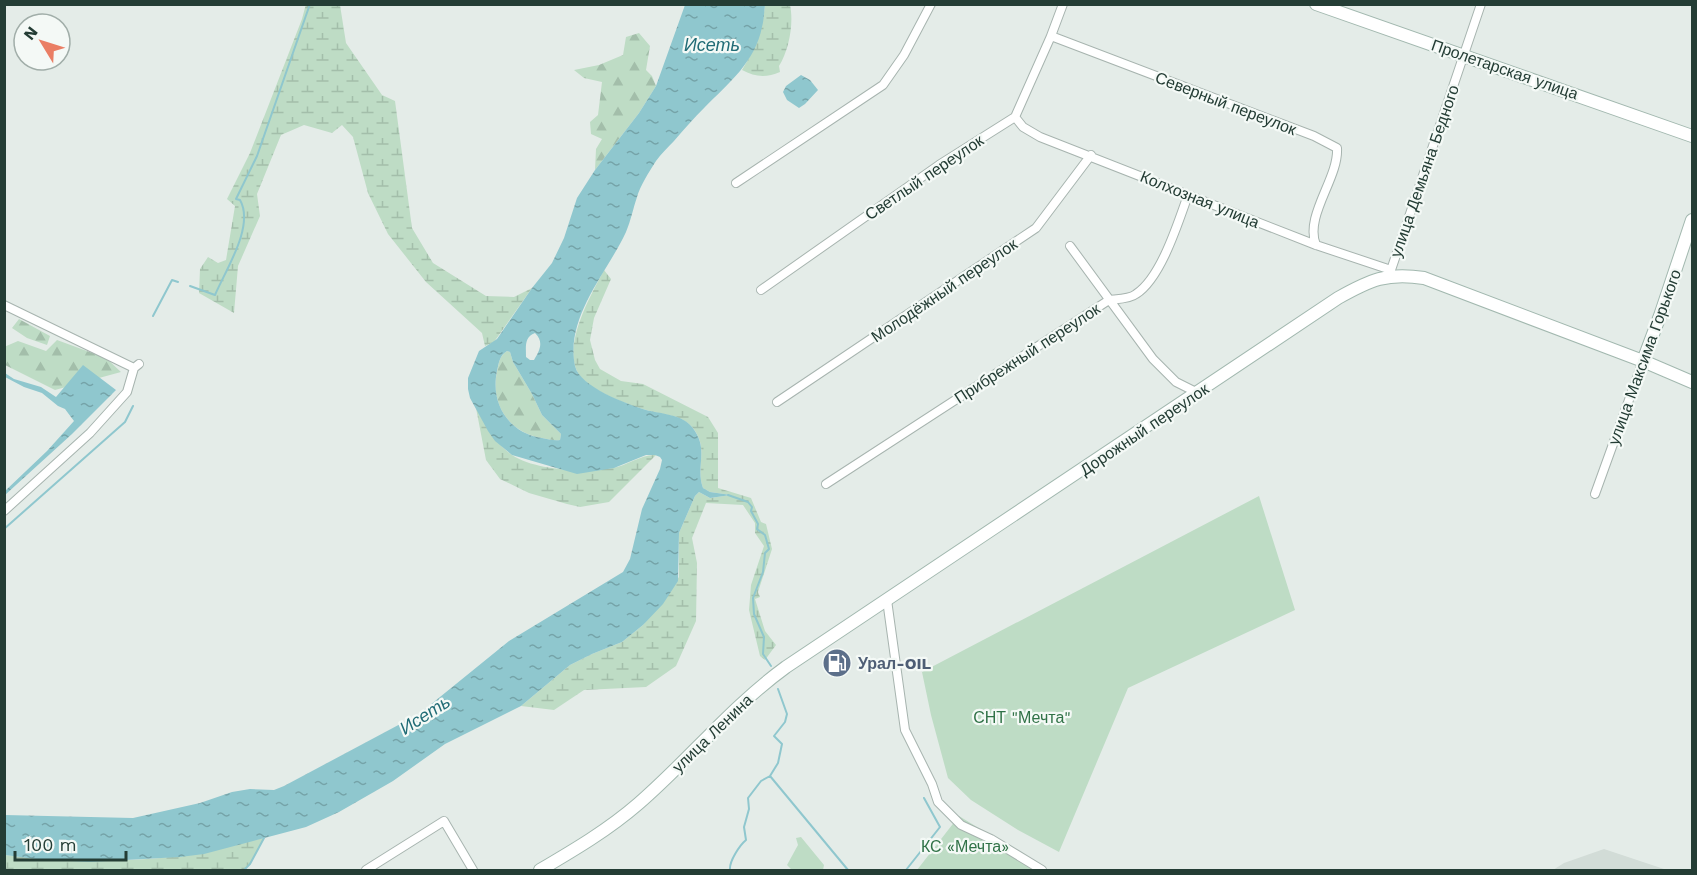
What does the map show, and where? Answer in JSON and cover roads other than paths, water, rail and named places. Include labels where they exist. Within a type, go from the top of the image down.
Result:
[{"type":"main road","name":"Пролетарская улица","points":[[1316,4],[1692,136]]},
{"type":"main road","name":"улица Максима Горького","points":[[1643,361],[1662,313],[1692,220]]},
{"type":"main road","name":"Дорожный переулок","points":[[887,600],[1338,298],[1364,283],[1392,272],[1443,285],[1643,361]]},
{"type":"main road","points":[[1643,361],[1692,382]]},
{"type":"main road","name":"улица Ленина","points":[[540,870],[613,825],[631,810],[728,715],[770,678],[887,600]]},
{"type":"street","points":[[736,183],[883,85],[904,55],[931,4]]},
{"type":"street","points":[[1015,117],[1063,4]]},
{"type":"street","name":"улица Демьяна Бедного","points":[[1392,272],[1481,4]]},
{"type":"street","name":"Северный переулок","points":[[1051,36],[1314,136],[1337,148],[1338,159],[1315,223],[1313,236],[1316,244]]},
{"type":"street","name":"Колхозная улица","points":[[1015,117],[1023,128],[1040,137],[1392,272]]},
{"type":"street","name":"Светлый переулок","points":[[761,290],[939,165],[1015,117]]},
{"type":"street","name":"Молодёжный переулок","points":[[777,402],[1036,228],[1091,155]]},
{"type":"street","name":"Прибрежный переулок","points":[[826,484],[1109,300],[1135,296],[1149,281],[1170,244],[1188,195]]},
{"type":"street","points":[[1070,246],[1160,367],[1176,382],[1198,393]]},
{"type":"street","points":[[4,317],[9,307],[137,366],[127,392],[90,433],[4,511]]},
{"type":"street","name":"улица Максима Горького","points":[[1595,494],[1643,361]]},
{"type":"street","points":[[887,600],[905,729],[938,802],[962,825],[991,839],[1042,870]]},
{"type":"street","points":[[366,870],[444,821],[473,870]]},
{"type":"water","name":"Исеть","points":[[685,5],[765,5],[763,24],[754,51],[732,80],[662,153],[648,174],[638,193],[626,232],[590,296],[576,330],[575,366],[579,374],[605,394],[646,410],[683,419],[692,427],[700,443],[700,472],[703,488],[710,492],[731,495],[710,498],[699,492],[695,496],[679,533],[678,581],[663,604],[643,625],[622,642],[570,665],[521,706],[445,744],[393,781],[339,812],[306,827],[204,854],[180,857],[89,862],[5,855],[5,815],[133,818],[200,803],[232,792],[250,789],[274,790],[284,786],[419,714],[509,641],[623,572],[630,559],[642,509],[660,469],[662,460],[660,457],[646,455],[614,468],[577,474],[512,455],[495,441],[488,431],[470,398],[468,378],[479,351],[497,339],[552,263],[564,238],[577,198],[656,86]],"holes":[[[535,333],[540,346],[534,360],[530,360],[526,357],[526,343]],[[507,351],[510,352],[513,362],[542,415],[561,434],[560,440],[530,435],[520,430],[504,415],[496,395],[496,383],[500,360]]]},
{"type":"water","points":[[801,75],[810,80],[818,90],[799,108],[787,100],[783,92],[786,86]]},
{"type":"water","points":[[83,365],[116,390],[5,495],[5,491],[47,451],[74,421],[65,409],[42,393],[5,377],[5,373],[14,379],[41,387],[56,397]]},
{"type":"waterway","points":[[190,286],[215,295],[237,248],[244,222],[244,211],[240,200],[236,199],[257,156],[310,4]]},
{"type":"waterway","points":[[153,316],[172,280],[178,282]]},
{"type":"waterway","points":[[4,529],[125,422],[133,406]]},
{"type":"waterway","points":[[728,495],[748,502],[752,507],[751,511],[758,524],[757,529],[765,535],[769,549],[765,553],[763,572],[753,598],[754,614],[764,637],[763,654],[771,666]]},
{"type":"waterway","points":[[730,870],[733,858],[746,840],[744,827],[749,809],[748,798],[761,781],[770,776],[778,763],[782,744],[774,736],[785,722],[787,714],[778,689]]},
{"type":"waterway","points":[[770,776],[848,870]]},
{"type":"waterway","points":[[906,870],[940,827],[924,798]]},
{"type":"waterway","points":[[244,870],[250,864],[264,838]]},
{"type":"place","name":"Урал-OIL","points":[[837,663]]},
{"type":"park label","name":"СНТ \"Мечта\"","points":[[1022,717]]},
{"type":"park label","name":"КС «Мечта»","points":[[965,846]]}]
